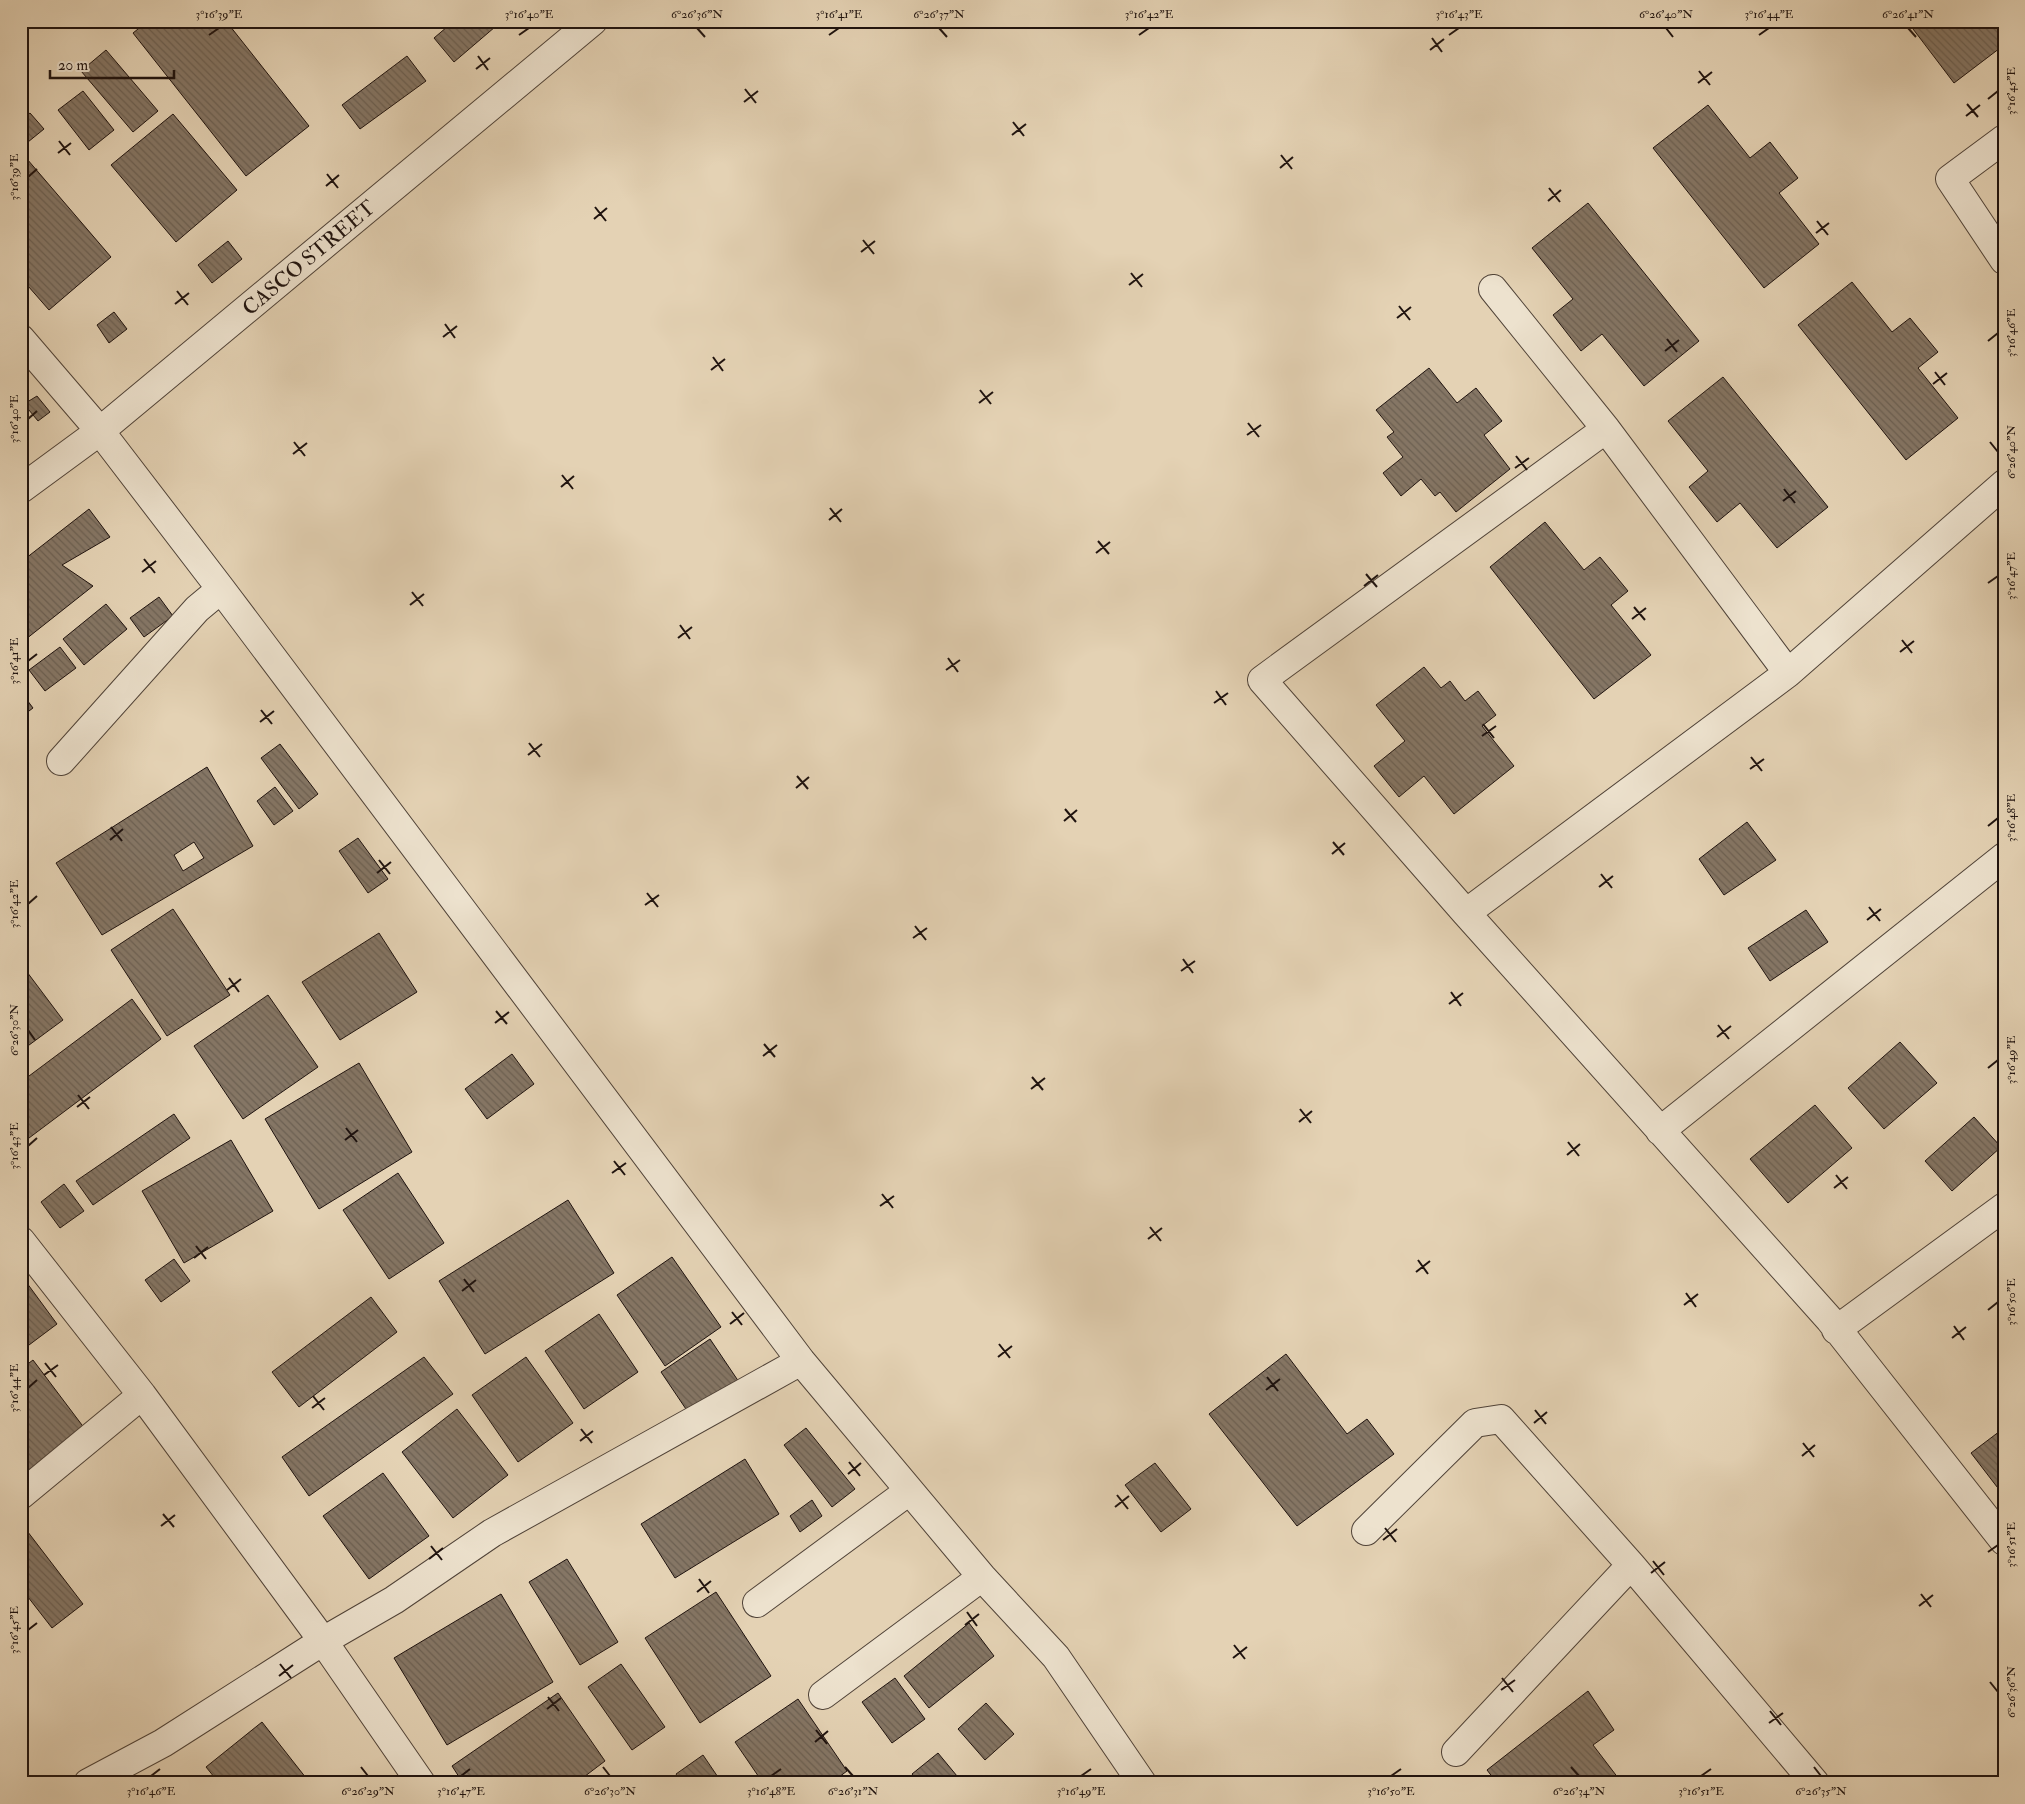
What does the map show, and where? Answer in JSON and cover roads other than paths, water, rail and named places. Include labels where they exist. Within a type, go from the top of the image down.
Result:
[{"type":"street","name":"CASCO STREET","points":[[21,489],[100,431],[592,21]]},
{"type":"street","points":[[2004,139],[1950,180],[2004,260]]},
{"type":"street","points":[[1493,289],[1606,429],[1788,673]]},
{"type":"street","points":[[21,339],[100,431],[221,589],[801,1361],[982,1576],[1056,1657],[1142,1783]]},
{"type":"street","points":[[1606,429],[1262,680],[1466,913],[1830,1320],[2004,1541]]},
{"type":"street","points":[[1466,913],[1788,673],[2004,484]]},
{"type":"street","points":[[61,761],[198,609],[221,589]]},
{"type":"street","points":[[1660,1131],[2004,857]]},
{"type":"street","points":[[1836,1330],[2004,1207]]},
{"type":"street","points":[[21,1241],[142,1396],[323,1641],[421,1783]]},
{"type":"street","points":[[88,1783],[163,1743],[323,1641],[394,1600],[492,1532],[801,1361]]},
{"type":"street","points":[[21,1495],[142,1396]]},
{"type":"street","points":[[1366,1531],[1475,1423],[1501,1419],[1631,1565],[1814,1783]]},
{"type":"street","points":[[758,1603],[909,1491]]},
{"type":"street","points":[[1456,1752],[1631,1565]]},
{"type":"street","points":[[822,1695],[982,1576]]}]
